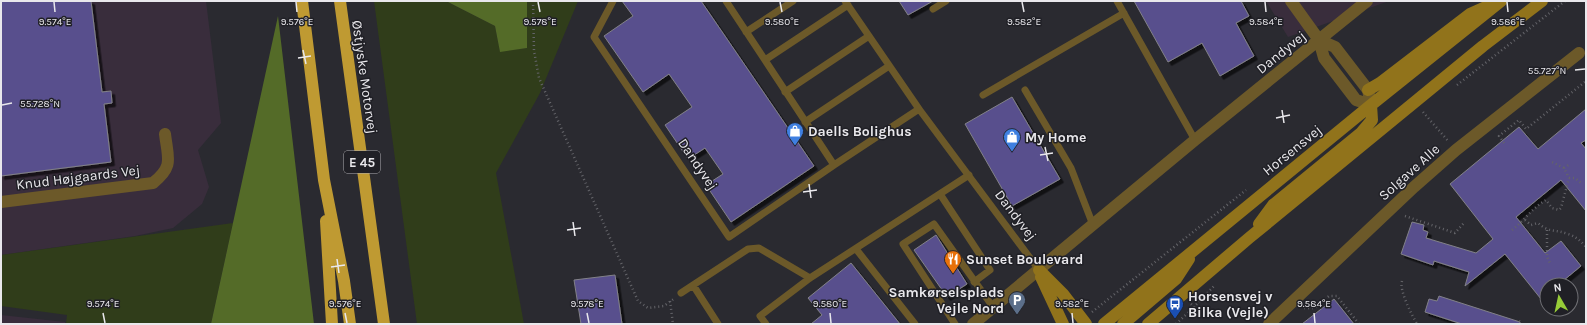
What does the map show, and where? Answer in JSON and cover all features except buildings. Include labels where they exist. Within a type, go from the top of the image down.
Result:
[{"type":"highway","name":"E 45","points":[[302,1],[324,180],[344,281],[350,324]]},
{"type":"highway","name":"Østjyske Motorvej","points":[[340,1],[384,324]]},
{"type":"highway","points":[[324,180],[332,324]]},
{"type":"main road","points":[[1368,90],[1380,83],[1470,14],[1500,1]]},
{"type":"main road","name":"Horsensvej","points":[[1104,324],[1500,1]]},
{"type":"main road","points":[[1148,324],[1249,238],[1483,46],[1542,1]]},
{"type":"main road","points":[[1371,105],[1388,124]]},
{"type":"main road","points":[[1249,238],[1273,205],[1360,133],[1372,120],[1371,105]]},
{"type":"main road","points":[[1123,324],[1176,279],[1198,247]]},
{"type":"main road","name":"Dandyvej","points":[[1038,270],[1063,294],[1085,322]]},
{"type":"main road","name":"Dandyvej","points":[[1038,270],[1063,324]]},
{"type":"street","points":[[1291,1],[1319,40],[1324,58],[1356,100],[1371,105],[1368,90],[1336,47],[1319,40]]},
{"type":"street","name":"Dandyvej","points":[[973,324],[1195,140],[1367,1]]},
{"type":"street","name":"Solgave Alle","points":[[1268,324],[1414,187],[1456,150],[1579,53]]},
{"type":"street","name":"Knud Højgaards Vej","points":[[1,202],[153,183],[164,174],[168,163],[165,134]]},
{"type":"lane","name":"Dandyvej","points":[[613,1],[594,37],[729,237],[834,165]]},
{"type":"lane","points":[[726,1],[834,165],[919,109]]},
{"type":"lane","points":[[746,32],[793,1]]},
{"type":"lane","points":[[933,9],[946,1]]},
{"type":"lane","points":[[1117,1],[1195,140]]},
{"type":"lane","name":"Dandyvej","points":[[846,3],[919,109],[1038,270]]},
{"type":"lane","points":[[765,60],[846,3]]},
{"type":"lane","points":[[983,95],[1124,12]]},
{"type":"lane","points":[[786,92],[869,36]]},
{"type":"lane","points":[[805,122],[889,66]]},
{"type":"lane","points":[[1025,90],[1071,168],[1093,225]]},
{"type":"lane","points":[[766,324],[760,316],[810,278],[969,176]]},
{"type":"lane","points":[[940,194],[990,270],[974,282]]},
{"type":"lane","points":[[955,324],[903,244],[934,224],[993,308]]},
{"type":"lane","points":[[681,293],[748,249],[759,248],[810,278]]},
{"type":"lane","points":[[856,249],[915,324]]},
{"type":"lane","points":[[693,285],[718,324]]},
{"type":"path","points":[[533,1],[534,51],[539,78],[638,301],[648,308],[664,306],[681,293]]},
{"type":"path","points":[[1504,143],[1499,136],[1519,120],[1526,129],[1586,81]]},
{"type":"path","points":[[1423,112],[1456,150]]},
{"type":"path","points":[[1512,230],[1526,216],[1546,200],[1555,210],[1559,210],[1561,208],[1569,178],[1564,168],[1552,162]]},
{"type":"path","points":[[1564,168],[1570,164]]},
{"type":"path","points":[[1569,178],[1575,178],[1581,183]]},
{"type":"path","points":[[1085,322],[1251,186]]},
{"type":"path","points":[[1405,216],[1455,233],[1464,223]]},
{"type":"path","points":[[1524,219],[1531,225],[1538,223],[1547,230],[1568,234],[1580,241],[1586,247]]},
{"type":"path","points":[[1547,230],[1547,257],[1550,263]]},
{"type":"path","points":[[1402,281],[1400,285],[1409,309],[1417,324]]},
{"type":"path","points":[[1176,324],[1214,285]]},
{"type":"path","points":[[1299,308],[1315,308],[1329,296],[1337,296],[1359,324]]},
{"type":"path","points":[[670,302],[673,324]]},
{"type":"path","points":[[1191,304],[1197,310]]},
{"type":"path","points":[[1519,321],[1522,324]]},
{"type":"shaded area","points":[[1,1],[206,1],[221,123],[198,150],[209,187],[202,204],[173,228],[135,236],[1,255]]},
{"type":"shaded area","points":[[1266,1],[1389,1],[1288,37]]},
{"type":"shaded area","points":[[1,315],[65,322],[65,324],[1,324]]},
{"type":"green space","points":[[374,1],[446,1],[495,26],[500,51],[527,48],[527,1],[578,1],[540,93],[496,173],[524,324],[417,324]]},
{"type":"green space","points":[[446,1],[527,1],[527,48],[500,52],[495,26]]},
{"type":"green space","points":[[278,16],[314,324],[211,324]]},
{"type":"green space","points":[[233,223],[211,324],[66,324],[67,315],[1,306],[1,255]]},
{"type":"place","name":"Daells Bolighus","points":[[795,146]]},
{"type":"place","name":"My Home","points":[[1012,152]]},
{"type":"place","name":"Sunset Boulevard","points":[[953,274]]},
{"type":"place","name":"Samkørselsplads Vejle Nord","points":[[1017,315]]},
{"type":"place","name":"Horsensvej v Bilka (Vejle)","points":[[1175,319]]}]
